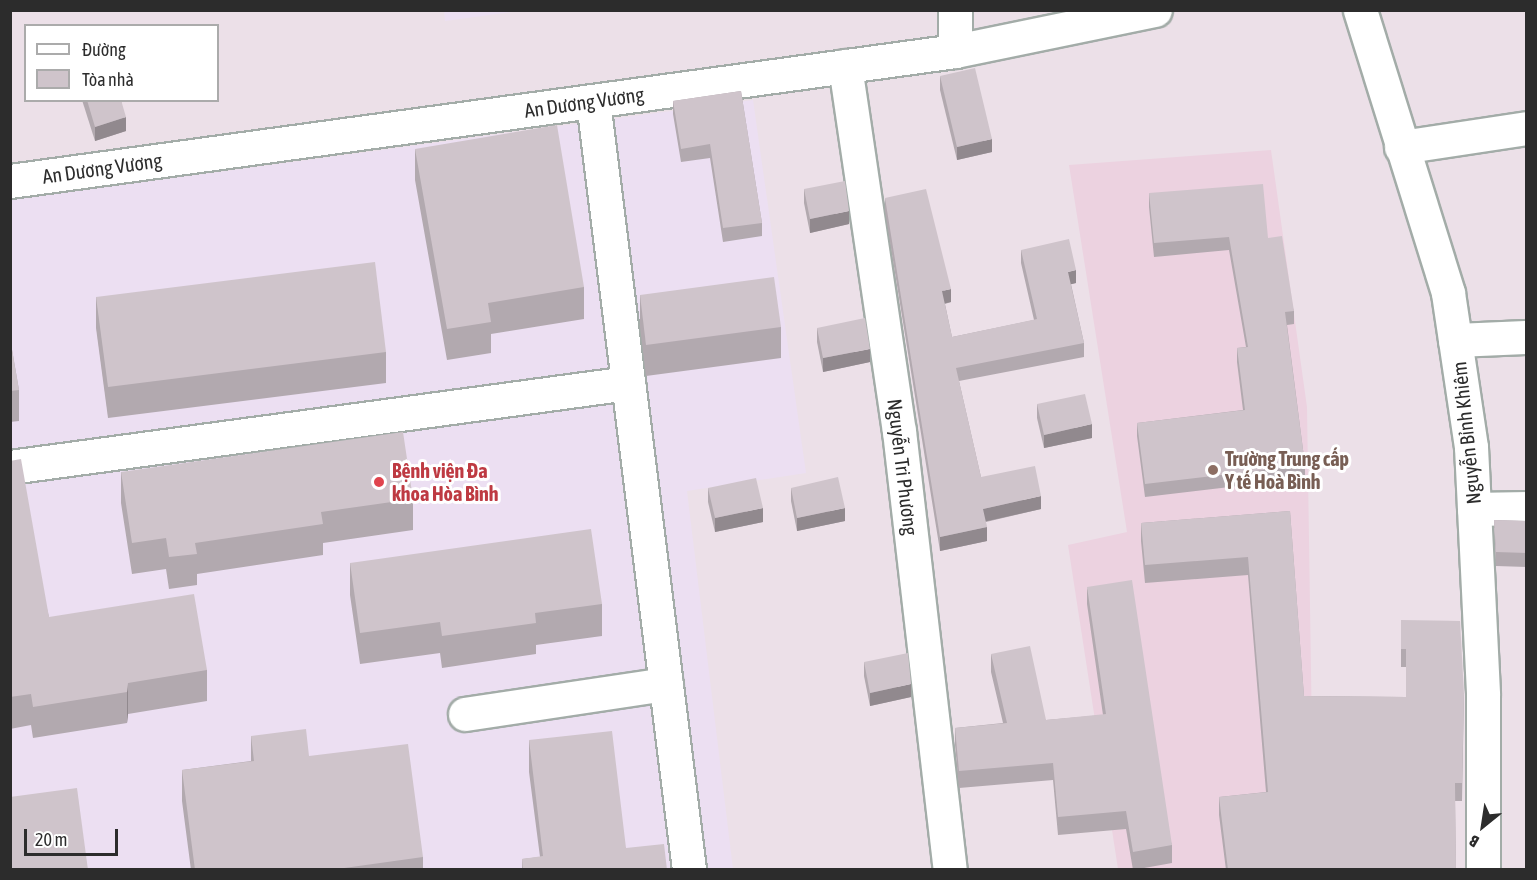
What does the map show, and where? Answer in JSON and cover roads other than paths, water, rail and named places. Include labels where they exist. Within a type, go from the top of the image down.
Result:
[{"type":"street","points":[[955,10],[955,51]]},
{"type":"street","name":"An Dương Vương","points":[[10,181],[955,51],[1155,10]]},
{"type":"street","name":"Nguyễn Bỉnh Khiêm","points":[[1360,10],[1448,293],[1471,447],[1483,695],[1483,870]]},
{"type":"street","name":"Nguyễn Tri Phương","points":[[845,66],[899,431],[950,870]]},
{"type":"street","points":[[592,101],[689,870]]},
{"type":"street","points":[[1401,147],[1527,128]]},
{"type":"street","points":[[1455,340],[1527,337]]},
{"type":"street","points":[[10,467],[628,383]]},
{"type":"street","points":[[1474,509],[1527,508]]},
{"type":"street","points":[[465,714],[666,684]]},
{"type":"place","name":"Trường Trung cấp Y tế Hoà Bình","points":[[1213,470]]},
{"type":"place","name":"Bệnh viện Đa khoa Hòa Bình","points":[[379,482]]}]
